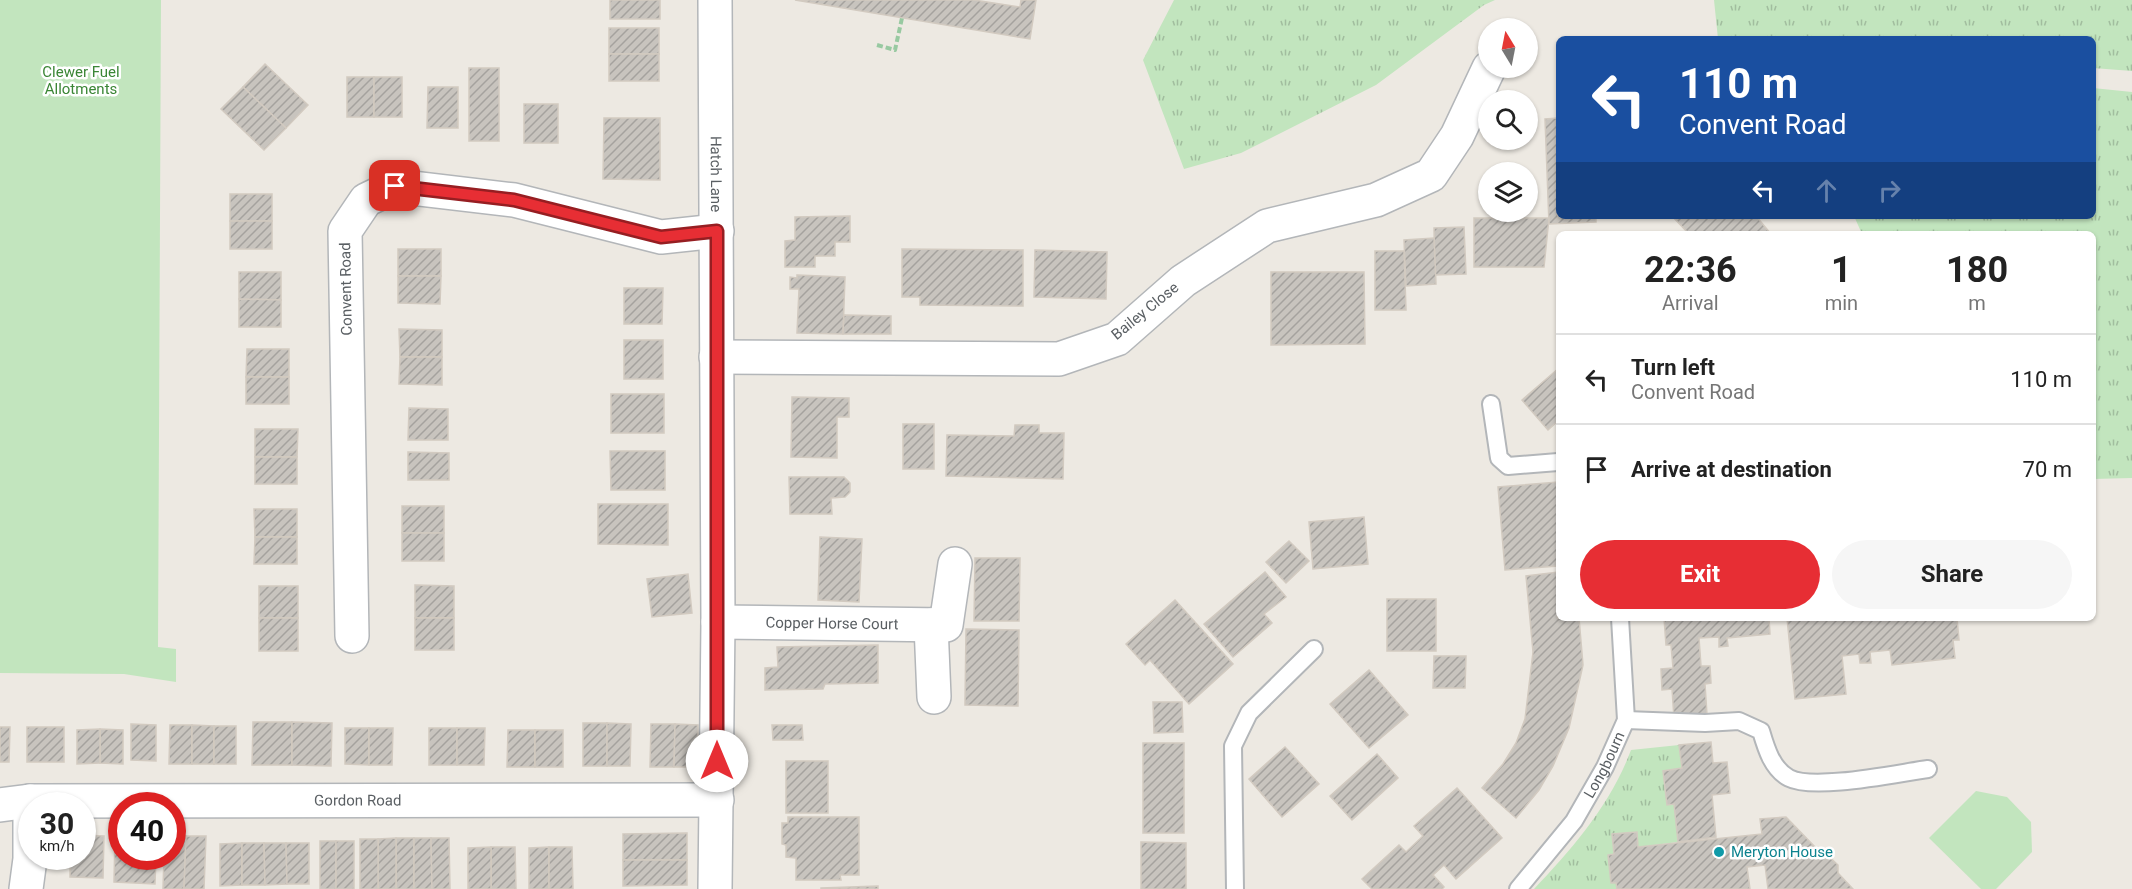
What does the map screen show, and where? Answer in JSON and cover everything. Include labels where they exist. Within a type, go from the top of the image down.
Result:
[{"type":"street","name":"Hatch Lane","points":[[715,0],[718,622],[715,889]]},
{"type":"street","name":"Bailey Close","points":[[716,357],[1059,360],[1117,339],[1183,281],[1267,226],[1376,200],[1431,175],[1458,136],[1484,78]]},
{"type":"street","name":"Convent Road","points":[[352,636],[345,231],[366,200],[395,186],[514,200],[661,237],[717,231]]},
{"type":"street","points":[[934,697],[938,625],[955,564]]},
{"type":"street","name":"Copper Horse Court","points":[[718,622],[938,625]]},
{"type":"street","name":"Gordon Road","points":[[15,803],[717,800]]},
{"type":"street","points":[[15,803],[30,859],[26,889]]},
{"type":"lane","points":[[1491,404],[1498,458],[1508,466],[1556,462]]},
{"type":"lane","name":"Longbourn","points":[[1518,889],[1574,821],[1605,767],[1626,720],[1620,621]]},
{"type":"lane","points":[[1235,889],[1233,746],[1249,713],[1314,649]]},
{"type":"lane","points":[[1626,720],[1705,723],[1739,721],[1761,731],[1770,757],[1788,777],[1809,784],[1928,769]]},
{"type":"path","points":[[877,45],[895,50],[902,18]]},
{"type":"green space","name":"Clewer Fuel Allotments","points":[[0,0],[161,0],[158,647],[176,649],[176,682],[124,674],[0,673]]},
{"type":"green space","points":[[1174,0],[1495,0],[1484,5],[1376,85],[1241,153],[1184,169],[1143,60]]},
{"type":"green space","points":[[1714,0],[2132,0],[2132,71],[2096,68],[2096,36],[1718,36]]},
{"type":"green space","points":[[2096,88],[2132,92],[2132,478],[2096,479],[2096,231],[1861,231],[1855,219],[2096,219]]},
{"type":"green space","points":[[1679,745],[1682,768],[1663,771],[1667,805],[1674,804],[1678,842],[1638,847],[1636,832],[1613,834],[1614,854],[1608,855],[1611,883],[1616,883],[1617,889],[1534,889],[1563,858],[1602,807],[1623,770],[1631,750]]},
{"type":"green space","points":[[1976,791],[2007,797],[2031,822],[2032,852],[1996,889],[1981,889],[1929,838]]},
{"type":"building","points":[[610,0],[660,0],[660,19],[610,19]]},
{"type":"building","points":[[795,0],[974,0],[1020,7],[1021,0],[1036,0],[1030,39]]},
{"type":"building","points":[[609,28],[659,28],[659,54],[609,54]]},
{"type":"building","points":[[609,54],[659,54],[659,81],[609,81]]},
{"type":"building","points":[[265,64],[308,105],[286,128],[243,87]]},
{"type":"building","points":[[469,68],[499,68],[499,141],[469,141]]},
{"type":"building","points":[[347,77],[374,77],[374,117],[347,117]]},
{"type":"building","points":[[374,77],[402,77],[402,117],[374,117]]},
{"type":"building","points":[[243,87],[286,128],[264,150],[221,109]]},
{"type":"building","points":[[428,87],[458,87],[458,128],[427,128]]},
{"type":"building","points":[[524,104],[558,104],[558,143],[524,143]]},
{"type":"building","points":[[604,118],[660,118],[660,180],[603,179]]},
{"type":"building","points":[[1556,118],[1556,219],[1596,219],[1596,222],[1549,224],[1545,119]]},
{"type":"building","points":[[230,194],[272,194],[272,221],[230,221]]},
{"type":"building","points":[[850,216],[850,242],[835,242],[835,256],[815,256],[815,267],[785,267],[785,241],[795,240],[795,217]]},
{"type":"building","points":[[1474,218],[1478,218],[1478,222],[1538,222],[1538,218],[1549,218],[1544,267],[1474,267]]},
{"type":"building","points":[[1675,219],[1758,219],[1768,231],[1686,231]]},
{"type":"building","points":[[230,221],[272,221],[272,249],[230,249]]},
{"type":"building","points":[[1464,227],[1466,274],[1435,275],[1434,228]]},
{"type":"building","points":[[1434,238],[1436,284],[1406,286],[1404,240]]},
{"type":"building","points":[[398,249],[441,249],[441,276],[398,276]]},
{"type":"building","points":[[902,249],[1023,250],[1023,306],[920,305],[920,297],[902,297]]},
{"type":"building","points":[[1035,250],[1107,252],[1106,299],[1034,297]]},
{"type":"building","points":[[1375,251],[1404,251],[1406,310],[1375,310]]},
{"type":"building","points":[[239,272],[281,272],[281,300],[239,299]]},
{"type":"building","points":[[1271,272],[1364,272],[1365,344],[1271,345]]},
{"type":"building","points":[[797,275],[845,277],[843,334],[797,333],[799,289],[790,289],[790,277],[797,278]]},
{"type":"building","points":[[398,276],[441,276],[440,304],[398,303]]},
{"type":"building","points":[[624,288],[663,288],[662,324],[624,324]]},
{"type":"building","points":[[239,299],[281,300],[281,327],[239,327]]},
{"type":"building","points":[[844,315],[891,316],[891,334],[843,334]]},
{"type":"building","points":[[399,329],[442,330],[442,357],[400,357]]},
{"type":"building","points":[[624,340],[663,340],[663,379],[624,379]]},
{"type":"building","points":[[247,349],[289,349],[289,377],[246,377]]},
{"type":"building","points":[[400,357],[442,357],[442,385],[399,384]]},
{"type":"building","points":[[1556,371],[1556,423],[1548,430],[1522,400]]},
{"type":"building","points":[[246,377],[289,377],[289,404],[246,404]]},
{"type":"building","points":[[611,394],[664,394],[664,433],[611,433]]},
{"type":"building","points":[[792,397],[849,398],[849,417],[837,417],[837,458],[791,457]]},
{"type":"building","points":[[409,408],[448,409],[448,440],[408,440]]},
{"type":"building","points":[[903,424],[934,424],[934,469],[903,469]]},
{"type":"building","points":[[1015,425],[1039,425],[1039,433],[1064,433],[1063,479],[946,476],[947,435],[1014,436]]},
{"type":"building","points":[[255,429],[298,429],[297,457],[255,457]]},
{"type":"building","points":[[610,451],[665,451],[665,490],[611,490]]},
{"type":"building","points":[[408,452],[449,453],[449,480],[408,480]]},
{"type":"building","points":[[255,457],[297,457],[297,484],[255,484]]},
{"type":"building","points":[[789,477],[844,477],[850,483],[850,492],[845,497],[831,498],[832,514],[790,514]]},
{"type":"building","points":[[1556,482],[1556,566],[1505,570],[1498,487]]},
{"type":"building","points":[[598,504],[668,504],[668,545],[598,544]]},
{"type":"building","points":[[402,506],[444,506],[444,533],[402,533]]},
{"type":"building","points":[[254,509],[297,509],[297,537],[255,537]]},
{"type":"building","points":[[1364,517],[1368,564],[1313,569],[1309,522]]},
{"type":"building","points":[[402,533],[444,533],[444,561],[402,561]]},
{"type":"building","points":[[255,537],[297,537],[297,564],[254,564]]},
{"type":"building","points":[[820,537],[862,539],[859,602],[818,600]]},
{"type":"building","points":[[1289,541],[1309,561],[1286,583],[1266,562]]},
{"type":"building","points":[[975,558],[1020,558],[1019,621],[974,621]]},
{"type":"building","points":[[1265,572],[1286,597],[1264,614],[1272,623],[1233,657],[1204,624]]},
{"type":"building","points":[[1556,572],[1556,621],[1579,621],[1583,665],[1569,728],[1553,766],[1539,790],[1516,818],[1482,788],[1503,764],[1516,743],[1525,719],[1533,652],[1526,576]]},
{"type":"building","points":[[688,574],[692,613],[652,617],[647,579]]},
{"type":"building","points":[[415,585],[454,586],[454,618],[415,618]]},
{"type":"building","points":[[259,586],[298,586],[298,618],[259,618]]},
{"type":"building","points":[[1387,599],[1436,599],[1436,651],[1387,651]]},
{"type":"building","points":[[1175,600],[1233,664],[1189,704],[1150,660],[1145,665],[1126,644]]},
{"type":"building","points":[[259,618],[298,618],[298,651],[259,651]]},
{"type":"building","points":[[415,618],[454,618],[454,650],[415,650]]},
{"type":"building","points":[[1664,621],[1769,621],[1770,634],[1727,638],[1728,646],[1719,647],[1719,637],[1699,638],[1701,666],[1710,666],[1711,683],[1705,684],[1707,715],[1674,718],[1672,689],[1662,690],[1661,669],[1673,668],[1671,645],[1666,645]]},
{"type":"building","points":[[1787,621],[1957,621],[1959,640],[1953,640],[1955,658],[1892,665],[1890,650],[1870,652],[1871,663],[1860,663],[1859,654],[1842,656],[1846,694],[1795,699]]},
{"type":"building","points":[[966,629],[1019,630],[1018,706],[965,705]]},
{"type":"building","points":[[878,645],[878,683],[825,684],[823,689],[765,690],[765,668],[778,667],[777,647]]},
{"type":"building","points":[[1434,656],[1466,656],[1465,688],[1433,688]]},
{"type":"building","points":[[1369,670],[1408,715],[1369,748],[1330,704]]},
{"type":"building","points":[[1153,702],[1182,702],[1183,732],[1154,733]]},
{"type":"building","points":[[253,722],[292,722],[292,765],[252,765]]},
{"type":"building","points":[[292,722],[332,723],[331,766],[292,765]]},
{"type":"building","points":[[583,723],[607,723],[607,766],[583,766]]},
{"type":"building","points":[[607,723],[631,724],[630,766],[607,766]]},
{"type":"building","points":[[131,724],[156,725],[156,761],[131,760]]},
{"type":"building","points":[[651,724],[675,724],[674,767],[650,767]]},
{"type":"building","points":[[675,724],[698,725],[698,767],[674,767]]},
{"type":"building","points":[[170,725],[192,725],[192,764],[169,764]]},
{"type":"building","points":[[192,725],[214,726],[214,764],[192,764]]},
{"type":"building","points":[[772,725],[802,725],[803,740],[773,740]]},
{"type":"building","points":[[214,726],[236,726],[236,764],[214,764]]},
{"type":"building","points":[[0,727],[10,727],[9,762],[0,762]]},
{"type":"building","points":[[27,727],[64,727],[64,762],[27,762]]},
{"type":"building","points":[[345,728],[369,728],[369,765],[345,764]]},
{"type":"building","points":[[369,728],[393,728],[392,765],[369,765]]},
{"type":"building","points":[[429,728],[457,728],[457,765],[429,765]]},
{"type":"building","points":[[457,728],[485,728],[484,765],[457,765]]},
{"type":"building","points":[[100,729],[123,730],[123,764],[100,763]]},
{"type":"building","points":[[100,729],[100,763],[77,764],[77,730]]},
{"type":"building","points":[[508,730],[535,730],[535,767],[507,767]]},
{"type":"building","points":[[535,730],[563,730],[563,767],[535,767]]},
{"type":"building","points":[[1711,742],[1713,763],[1727,762],[1730,793],[1712,795],[1716,837],[1678,842],[1674,804],[1667,805],[1663,771],[1682,768],[1679,745]]},
{"type":"building","points":[[1143,743],[1184,743],[1184,833],[1143,833]]},
{"type":"building","points":[[1285,747],[1319,784],[1282,817],[1249,779]]},
{"type":"building","points":[[1377,754],[1398,778],[1352,820],[1330,796]]},
{"type":"building","points":[[786,761],[828,761],[828,813],[786,813]]},
{"type":"building","points":[[1457,788],[1502,838],[1456,879],[1444,865],[1433,875],[1444,887],[1442,889],[1372,889],[1362,879],[1399,845],[1406,852],[1423,836],[1414,826]]},
{"type":"building","points":[[788,817],[859,817],[859,875],[840,875],[841,880],[796,880],[796,858],[786,857],[786,845],[782,844],[782,823],[788,823]]},
{"type":"building","name":"Meryton House","points":[[1786,817],[1817,849],[1822,850],[1838,865],[1838,873],[1853,889],[1768,889],[1765,865],[1747,867],[1750,889],[1617,889],[1616,883],[1611,883],[1608,855],[1614,854],[1612,834],[1637,832],[1638,847],[1762,834],[1760,819]]},
{"type":"building","points":[[687,833],[687,860],[623,860],[623,834]]},
{"type":"building","points":[[96,836],[104,836],[103,878],[70,877],[70,870],[96,870]]},
{"type":"building","points":[[186,836],[206,836],[204,889],[184,889]]},
{"type":"building","points":[[396,838],[414,838],[414,889],[396,889]]},
{"type":"building","points":[[396,838],[396,889],[378,889],[378,839]]},
{"type":"building","points":[[414,838],[431,838],[432,889],[414,889]]},
{"type":"building","points":[[431,838],[449,838],[450,889],[432,889]]},
{"type":"building","points":[[360,839],[378,839],[378,889],[360,889]]},
{"type":"building","points":[[320,841],[336,841],[336,889],[320,889]]},
{"type":"building","points":[[336,841],[354,841],[354,889],[336,889]]},
{"type":"building","points":[[1141,842],[1186,843],[1186,889],[1141,889]]},
{"type":"building","points":[[242,843],[242,885],[220,886],[220,844]]},
{"type":"building","points":[[242,843],[264,843],[265,885],[242,885]]},
{"type":"building","points":[[264,843],[286,843],[287,884],[265,885]]},
{"type":"building","points":[[286,843],[309,843],[309,884],[287,884]]},
{"type":"building","points":[[491,847],[515,847],[516,889],[491,889]]},
{"type":"building","points":[[491,847],[491,889],[468,889],[468,848]]},
{"type":"building","points":[[549,847],[549,889],[529,889],[529,848]]},
{"type":"building","points":[[549,847],[572,847],[573,889],[549,889]]},
{"type":"building","points":[[623,860],[687,860],[687,885],[623,886]]},
{"type":"building","points":[[114,870],[156,870],[155,884],[114,882]]},
{"type":"building","points":[[164,870],[185,870],[184,889],[163,889]]},
{"type":"building","points":[[878,886],[878,889],[821,889],[821,888]]},
{"type":"place","name":"Meryton House","points":[[1719,852]]},
{"type":"route","points":[[395,186],[514,200],[661,237],[717,231],[717,761]]}]
